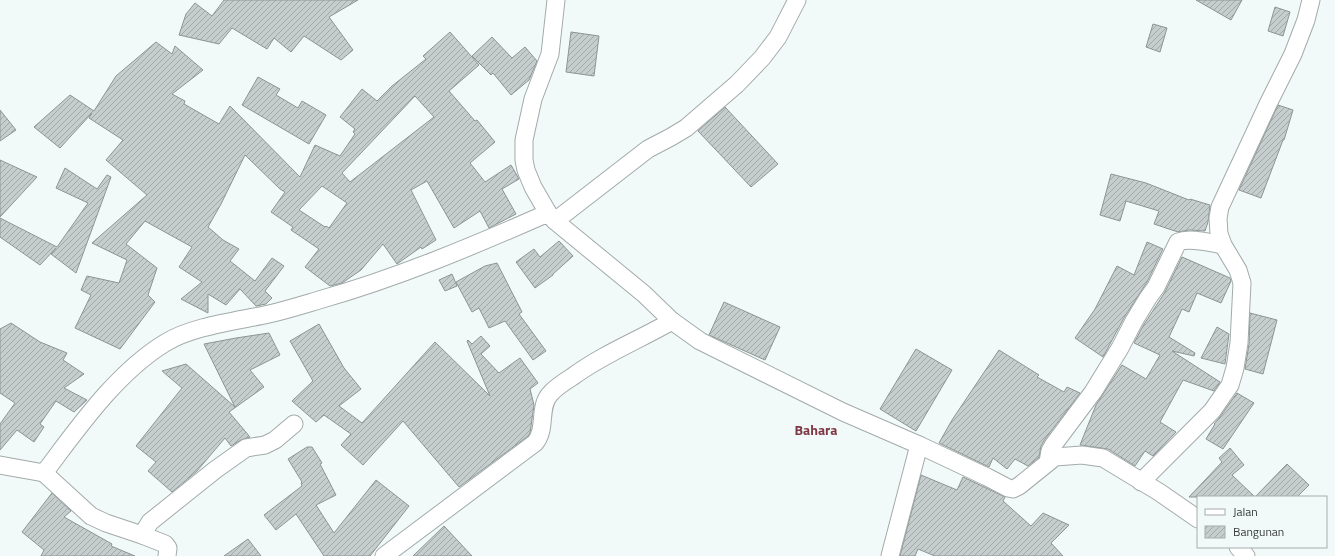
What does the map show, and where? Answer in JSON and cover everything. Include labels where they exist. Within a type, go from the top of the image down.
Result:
[{"type":"street","points":[[556,0],[550,54],[533,100],[524,140],[524,160],[526,170],[533,187],[552,217],[644,294],[672,321],[707,345],[844,412],[919,445],[1008,488],[1013,489],[1019,486],[1055,457],[1082,455],[1103,458],[1197,518]]},
{"type":"street","points":[[44,473],[97,405],[134,365],[166,342],[192,331],[321,300],[393,276],[495,236],[552,217],[648,148],[674,136],[692,124],[737,84],[762,58],[778,37],[797,0]]},
{"type":"street","points":[[1141,482],[1212,411],[1230,385],[1235,368],[1239,343],[1242,283],[1238,270],[1223,245],[1219,234],[1218,218],[1220,207],[1293,54],[1306,20],[1311,0]]},
{"type":"street","points":[[1048,462],[1050,451],[1054,444],[1093,392],[1120,348],[1134,321],[1156,288],[1178,242],[1190,240],[1223,245]]},
{"type":"street","points":[[384,556],[535,443],[541,429],[546,402],[550,394],[558,387],[592,363],[672,321]]},
{"type":"street","points":[[142,535],[150,522],[215,470],[246,448],[269,443],[294,424]]},
{"type":"street","points":[[890,556],[919,445]]},
{"type":"street","points":[[0,465],[44,473],[91,516],[106,523],[165,544],[168,548],[167,556]]},
{"type":"street","points":[[1239,548],[1246,556]]},
{"type":"building","points":[[224,0],[358,0],[329,17],[353,50],[341,60],[304,36],[291,52],[274,38],[267,49],[232,28],[219,44],[179,35],[186,14],[195,3],[212,16]]},
{"type":"building","points":[[1196,0],[1242,0],[1231,20]]},
{"type":"building","points":[[1275,7],[1290,12],[1283,36],[1268,31]]},
{"type":"building","points":[[1153,24],[1167,28],[1160,52],[1146,47]]},
{"type":"building","points":[[450,32],[479,65],[449,91],[475,121],[477,120],[495,142],[470,163],[485,182],[511,165],[519,179],[502,189],[516,214],[489,228],[480,211],[454,228],[427,181],[411,190],[436,240],[422,249],[421,247],[397,264],[383,244],[361,270],[342,283],[330,286],[305,267],[319,249],[291,230],[293,227],[271,212],[285,192],[245,155],[208,227],[223,240],[239,249],[230,261],[255,281],[272,258],[284,266],[265,291],[272,298],[266,304],[256,306],[240,289],[226,305],[208,294],[208,313],[181,299],[202,282],[179,267],[192,247],[145,221],[126,244],[157,268],[148,295],[155,302],[120,349],[75,328],[91,295],[81,290],[87,276],[119,283],[127,260],[92,243],[147,195],[106,160],[123,140],[89,118],[92,113],[60,148],[34,127],[70,95],[94,111],[116,76],[156,42],[172,54],[175,46],[203,70],[172,94],[185,101],[184,104],[219,124],[230,106],[300,177],[315,145],[340,156],[355,134],[353,132],[355,129],[340,117],[362,89],[377,101],[392,86],[426,59],[423,56]],"holes":[[[415,96],[434,117],[350,182],[342,173]],[[322,186],[347,203],[329,228],[326,226],[325,227],[299,210]]]},
{"type":"building","points":[[571,32],[599,36],[594,76],[566,72]]},
{"type":"building","points":[[492,37],[512,58],[525,47],[537,61],[529,80],[511,95],[493,73],[491,75],[472,56]]},
{"type":"building","points":[[258,77],[280,89],[276,95],[298,108],[302,101],[326,115],[309,144],[242,105]]},
{"type":"building","points":[[1278,105],[1293,110],[1284,140],[1261,198],[1239,190]]},
{"type":"building","points":[[725,107],[778,164],[751,187],[698,131]]},
{"type":"building","points":[[0,110],[16,130],[0,141]]},
{"type":"building","points":[[0,160],[37,177],[0,217]]},
{"type":"building","points":[[65,168],[97,189],[107,175],[111,177],[76,273],[51,254],[56,248],[40,265],[0,237],[0,218],[57,247],[88,203],[56,188]]},
{"type":"building","points":[[1111,174],[1146,183],[1189,200],[1190,199],[1210,205],[1208,222],[1205,231],[1189,230],[1178,232],[1154,224],[1159,211],[1126,201],[1120,221],[1100,215]]},
{"type":"building","points":[[559,241],[573,256],[553,275],[535,288],[516,262],[534,249],[540,257]]},
{"type":"building","points":[[1147,242],[1163,249],[1147,282],[1125,316],[1103,357],[1075,338],[1095,309],[1117,266],[1134,275]]},
{"type":"building","points":[[1182,257],[1230,278],[1231,281],[1221,303],[1197,293],[1189,312],[1182,309],[1169,337],[1195,353],[1194,356],[1172,351],[1220,382],[1214,391],[1183,380],[1160,422],[1176,432],[1153,456],[1145,451],[1135,466],[1108,449],[1080,445],[1096,405],[1122,365],[1146,379],[1160,355],[1134,343],[1165,292]]},
{"type":"building","points":[[497,263],[522,312],[519,314],[546,351],[533,360],[505,321],[489,328],[479,308],[472,312],[456,282],[485,266]]},
{"type":"building","points":[[452,274],[457,286],[445,291],[439,280]]},
{"type":"building","points":[[724,302],[780,327],[765,360],[709,335]]},
{"type":"building","points":[[1250,313],[1277,320],[1263,374],[1245,369],[1249,344]]},
{"type":"building","points":[[11,323],[40,342],[67,353],[63,360],[84,374],[64,388],[87,400],[74,412],[56,401],[40,424],[44,427],[34,442],[17,430],[0,450],[0,424],[15,403],[0,393],[0,329]]},
{"type":"building","points":[[319,324],[344,368],[361,389],[339,406],[362,423],[435,342],[490,396],[467,341],[468,340],[472,344],[481,336],[490,346],[481,354],[499,373],[520,358],[538,383],[530,389],[534,405],[530,433],[459,487],[403,421],[363,465],[341,445],[351,434],[324,415],[316,422],[292,401],[313,381],[290,341]]},
{"type":"building","points":[[1217,327],[1229,334],[1225,364],[1201,358]]},
{"type":"building","points":[[269,333],[280,355],[250,370],[264,387],[229,412],[250,437],[231,446],[225,438],[197,471],[172,492],[148,471],[156,462],[136,446],[182,388],[162,371],[186,364],[235,407],[204,344]]},
{"type":"building","points":[[916,349],[952,370],[916,431],[880,409]]},
{"type":"building","points":[[999,350],[1039,375],[1037,377],[1064,392],[1067,387],[1080,393],[1045,439],[1041,446],[1039,457],[1028,466],[1015,459],[1007,469],[993,458],[989,467],[939,443],[952,420]]},
{"type":"building","points":[[1237,393],[1254,403],[1223,449],[1206,439],[1214,424]]},
{"type":"building","points":[[307,447],[312,447],[322,463],[320,464],[336,495],[316,505],[334,533],[376,480],[409,506],[370,556],[324,556],[296,514],[276,530],[264,515],[302,486],[302,482],[288,459]]},
{"type":"building","points":[[1230,448],[1244,465],[1232,475],[1254,496],[1189,497],[1222,462],[1219,458]]},
{"type":"building","points":[[1287,464],[1309,485],[1298,496],[1256,496]]},
{"type":"building","points":[[921,475],[957,490],[963,477],[1005,497],[1003,501],[1031,526],[1043,513],[1069,525],[1051,543],[1063,556],[935,556],[918,549],[915,556],[900,556]]},
{"type":"building","points":[[52,493],[71,511],[64,517],[112,544],[111,546],[135,556],[41,556],[44,550],[22,532]]},
{"type":"building","points":[[444,526],[472,556],[413,556]]},
{"type":"building","points":[[248,539],[261,556],[224,556]]},
{"type":"district","name":"Bahara","points":[[816,430]]}]
